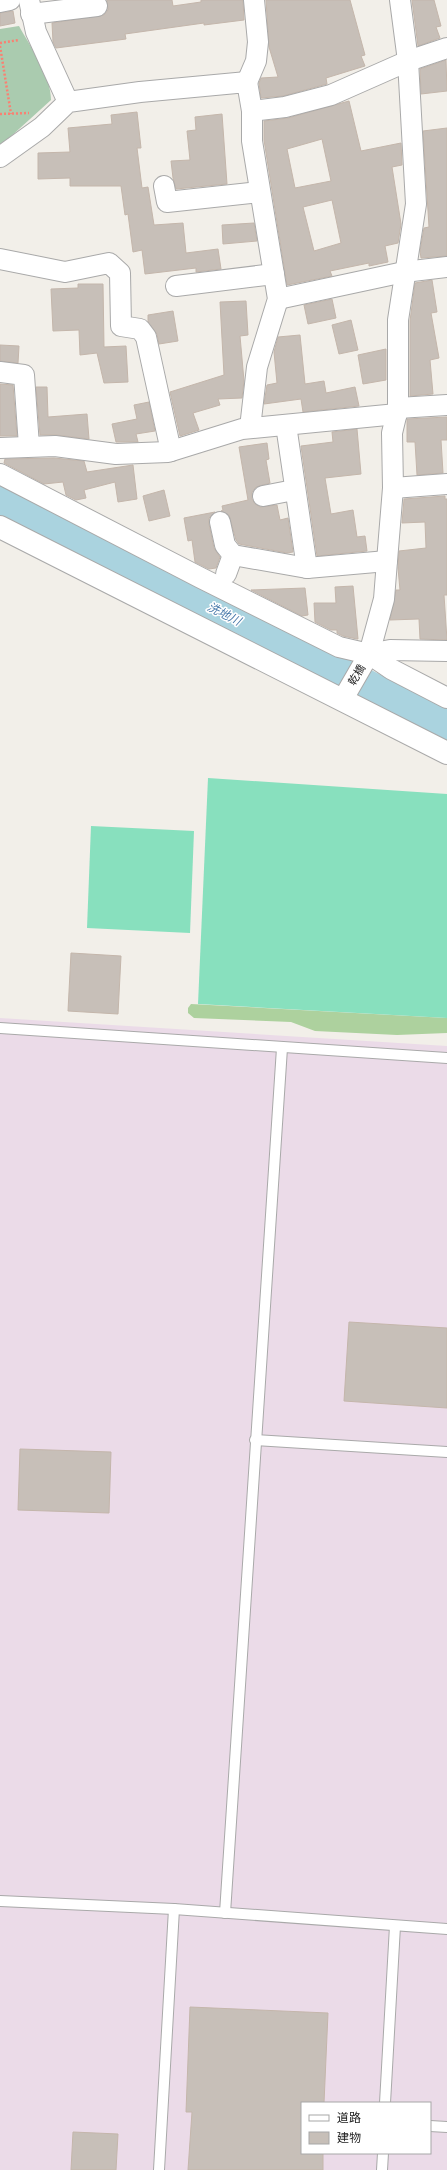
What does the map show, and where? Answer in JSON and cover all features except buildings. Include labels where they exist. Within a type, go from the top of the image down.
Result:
[{"type":"street","points":[[0,2],[10,0]]},
{"type":"street","points":[[250,428],[256,367],[278,299],[252,141],[252,111],[247,82],[256,61],[258,42],[254,0]]},
{"type":"street","name":"乾橋","points":[[345,695],[368,656],[384,599],[393,488],[392,433],[398,411],[398,320],[404,272],[416,204],[408,61],[400,0]]},
{"type":"street","points":[[68,102],[36,32],[30,7],[97,6]]},
{"type":"street","points":[[252,111],[285,107],[331,95],[408,61],[447,48]]},
{"type":"street","points":[[0,157],[42,128],[68,102],[140,92],[247,82]]},
{"type":"street","points":[[164,186],[167,202],[260,192]]},
{"type":"street","points":[[0,259],[65,272],[109,263],[120,272],[121,326],[140,329],[146,337],[171,451]]},
{"type":"street","points":[[278,299],[404,272],[447,268]]},
{"type":"street","points":[[176,286],[274,274]]},
{"type":"street","points":[[0,372],[24,375],[29,446]]},
{"type":"street","points":[[0,448],[55,446],[116,454],[171,451],[205,439],[250,428],[447,405]]},
{"type":"street","points":[[286,425],[294,490],[307,568]]},
{"type":"street","points":[[0,474],[201,578],[340,647],[368,656],[447,698]]},
{"type":"street","points":[[393,488],[447,484]]},
{"type":"street","points":[[263,496],[294,490]]},
{"type":"street","points":[[220,522],[225,545],[232,555],[307,568],[387,561]]},
{"type":"street","points":[[0,527],[345,695],[447,753]]},
{"type":"street","points":[[226,574],[232,555]]},
{"type":"street","points":[[368,656],[390,650],[447,651]]},
{"type":"lane","points":[[0,1028],[447,1058]]},
{"type":"lane","points":[[226,1912],[255,1440],[282,1048]]},
{"type":"lane","points":[[255,1440],[447,1452]]},
{"type":"lane","points":[[0,1901],[226,1912],[447,1929]]},
{"type":"lane","points":[[159,2170],[174,1909]]},
{"type":"lane","points":[[385,2102],[395,1926]]},
{"type":"lane","points":[[431,2126],[447,2127]]},
{"type":"lane","points":[[382,2170],[383,2154]]},
{"type":"path","points":[[0,46],[11,114]]},
{"type":"shaded area","points":[[0,1018],[447,1046],[447,2170],[0,2170]]},
{"type":"green space","points":[[19,26],[44,71],[48,81],[51,100],[8,139],[0,144],[0,29]]},
{"type":"green space","points":[[208,778],[447,794],[447,1018],[198,1004]]},
{"type":"green space","points":[[91,826],[194,831],[190,933],[87,928]]},
{"type":"green space","points":[[191,1004],[447,1018],[447,1033],[397,1035],[315,1031],[291,1022],[194,1018],[188,1013],[188,1008]]},
{"type":"waterway","name":"洗地川","points":[[0,501],[102,554],[288,645],[447,727]]}]
